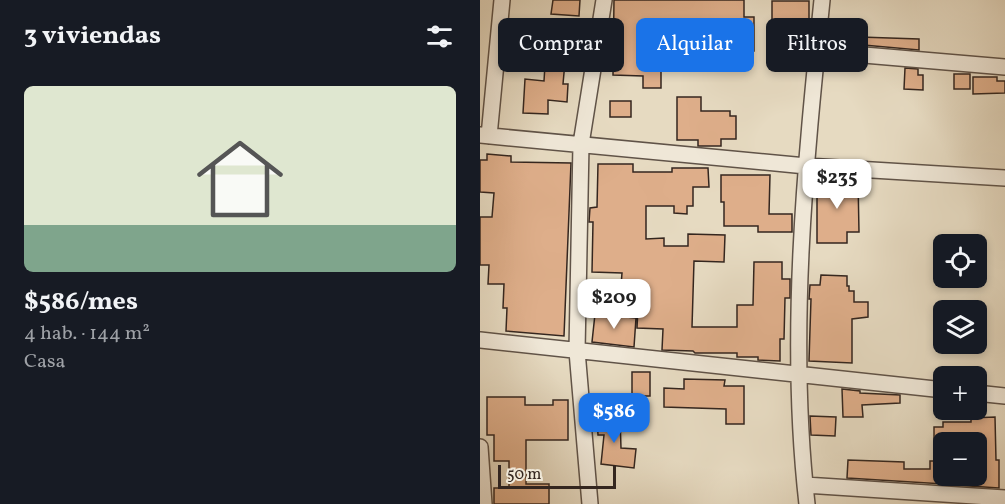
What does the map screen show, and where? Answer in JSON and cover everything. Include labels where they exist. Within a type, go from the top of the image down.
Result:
[{"type":"street","points":[[502,0],[484,135],[806,166],[1005,178]]},
{"type":"street","points":[[590,504],[577,351],[581,144],[604,0]]},
{"type":"street","points":[[820,18],[822,0]]},
{"type":"street","points":[[868,55],[1005,67]]},
{"type":"street","points":[[807,504],[798,375],[806,166],[815,72]]},
{"type":"street","points":[[480,340],[933,389]]},
{"type":"street","points":[[987,394],[1005,396]]},
{"type":"street","points":[[480,447],[484,504]]},
{"type":"street","points":[[805,485],[1005,498]]},
{"type":"building","points":[[553,0],[580,0],[579,16],[551,14]]},
{"type":"building","points":[[614,0],[744,0],[744,17],[754,17],[636,18],[636,72],[661,72],[661,88],[643,88],[643,76],[613,75],[613,72],[624,72],[624,18],[614,18]]},
{"type":"building","points":[[772,1],[809,1],[809,18],[772,18]]},
{"type":"building","points":[[868,37],[919,39],[919,50],[868,45]]},
{"type":"building","points":[[905,68],[918,69],[918,75],[923,75],[923,90],[904,89]]},
{"type":"building","points":[[545,72],[564,72],[563,84],[568,84],[567,102],[548,100],[548,114],[523,113],[525,79],[544,81]]},
{"type":"building","points":[[954,74],[970,74],[970,89],[954,89]]},
{"type":"building","points":[[973,77],[997,77],[997,81],[1005,81],[1005,93],[973,94]]},
{"type":"building","points":[[677,97],[701,97],[701,111],[730,111],[730,116],[736,116],[736,139],[721,139],[721,146],[698,146],[698,140],[677,140]]},
{"type":"building","points":[[610,101],[631,101],[631,117],[610,117]]},
{"type":"building","points":[[487,154],[511,156],[511,162],[571,163],[564,336],[506,331],[507,308],[503,308],[504,284],[488,284],[489,265],[480,265],[480,217],[492,217],[494,193],[480,192],[480,160],[487,160]]},
{"type":"building","points":[[598,164],[633,164],[633,172],[672,172],[672,168],[708,168],[709,187],[693,187],[693,206],[687,206],[687,214],[674,213],[674,206],[646,206],[646,239],[664,238],[664,246],[688,246],[688,234],[725,235],[724,262],[694,261],[692,327],[737,327],[737,305],[753,305],[754,262],[782,262],[782,279],[790,279],[790,298],[785,298],[784,339],[780,339],[780,361],[758,360],[758,357],[737,357],[737,353],[662,350],[663,329],[637,328],[639,288],[621,286],[622,273],[592,272],[593,222],[589,222],[590,208],[597,207]]},
{"type":"building","points":[[721,175],[770,175],[769,214],[792,214],[792,232],[758,232],[758,226],[724,226]]},
{"type":"building","points":[[817,178],[858,179],[859,232],[847,232],[847,243],[817,243]]},
{"type":"building","points":[[821,275],[847,276],[849,291],[854,291],[854,302],[868,302],[868,317],[852,319],[852,363],[809,361],[810,285],[820,285]]},
{"type":"building","points":[[595,314],[636,318],[634,347],[592,342]]},
{"type":"building","points":[[632,372],[650,372],[650,396],[632,396]]},
{"type":"building","points":[[684,379],[725,380],[724,386],[744,386],[744,424],[726,424],[726,409],[664,407],[664,388],[684,389]]},
{"type":"building","points":[[842,389],[860,391],[860,393],[900,395],[900,403],[862,405],[863,417],[843,417]]},
{"type":"building","points":[[487,397],[525,397],[525,405],[553,405],[553,400],[568,400],[568,440],[526,440],[526,484],[549,484],[549,504],[494,504],[494,488],[509,488],[509,461],[494,461],[494,435],[487,435]]},
{"type":"building","points":[[810,416],[836,417],[835,436],[811,435]]},
{"type":"building","points":[[597,417],[620,417],[621,448],[636,449],[634,468],[601,464],[604,435],[598,435]]},
{"type":"building","points":[[987,417],[995,417],[999,488],[969,486],[987,486],[987,432],[934,432],[934,427],[943,427],[943,422],[971,422],[971,420],[987,420]]},
{"type":"building","points":[[848,460],[904,462],[904,469],[930,469],[930,461],[933,461],[933,483],[847,478]]}]
